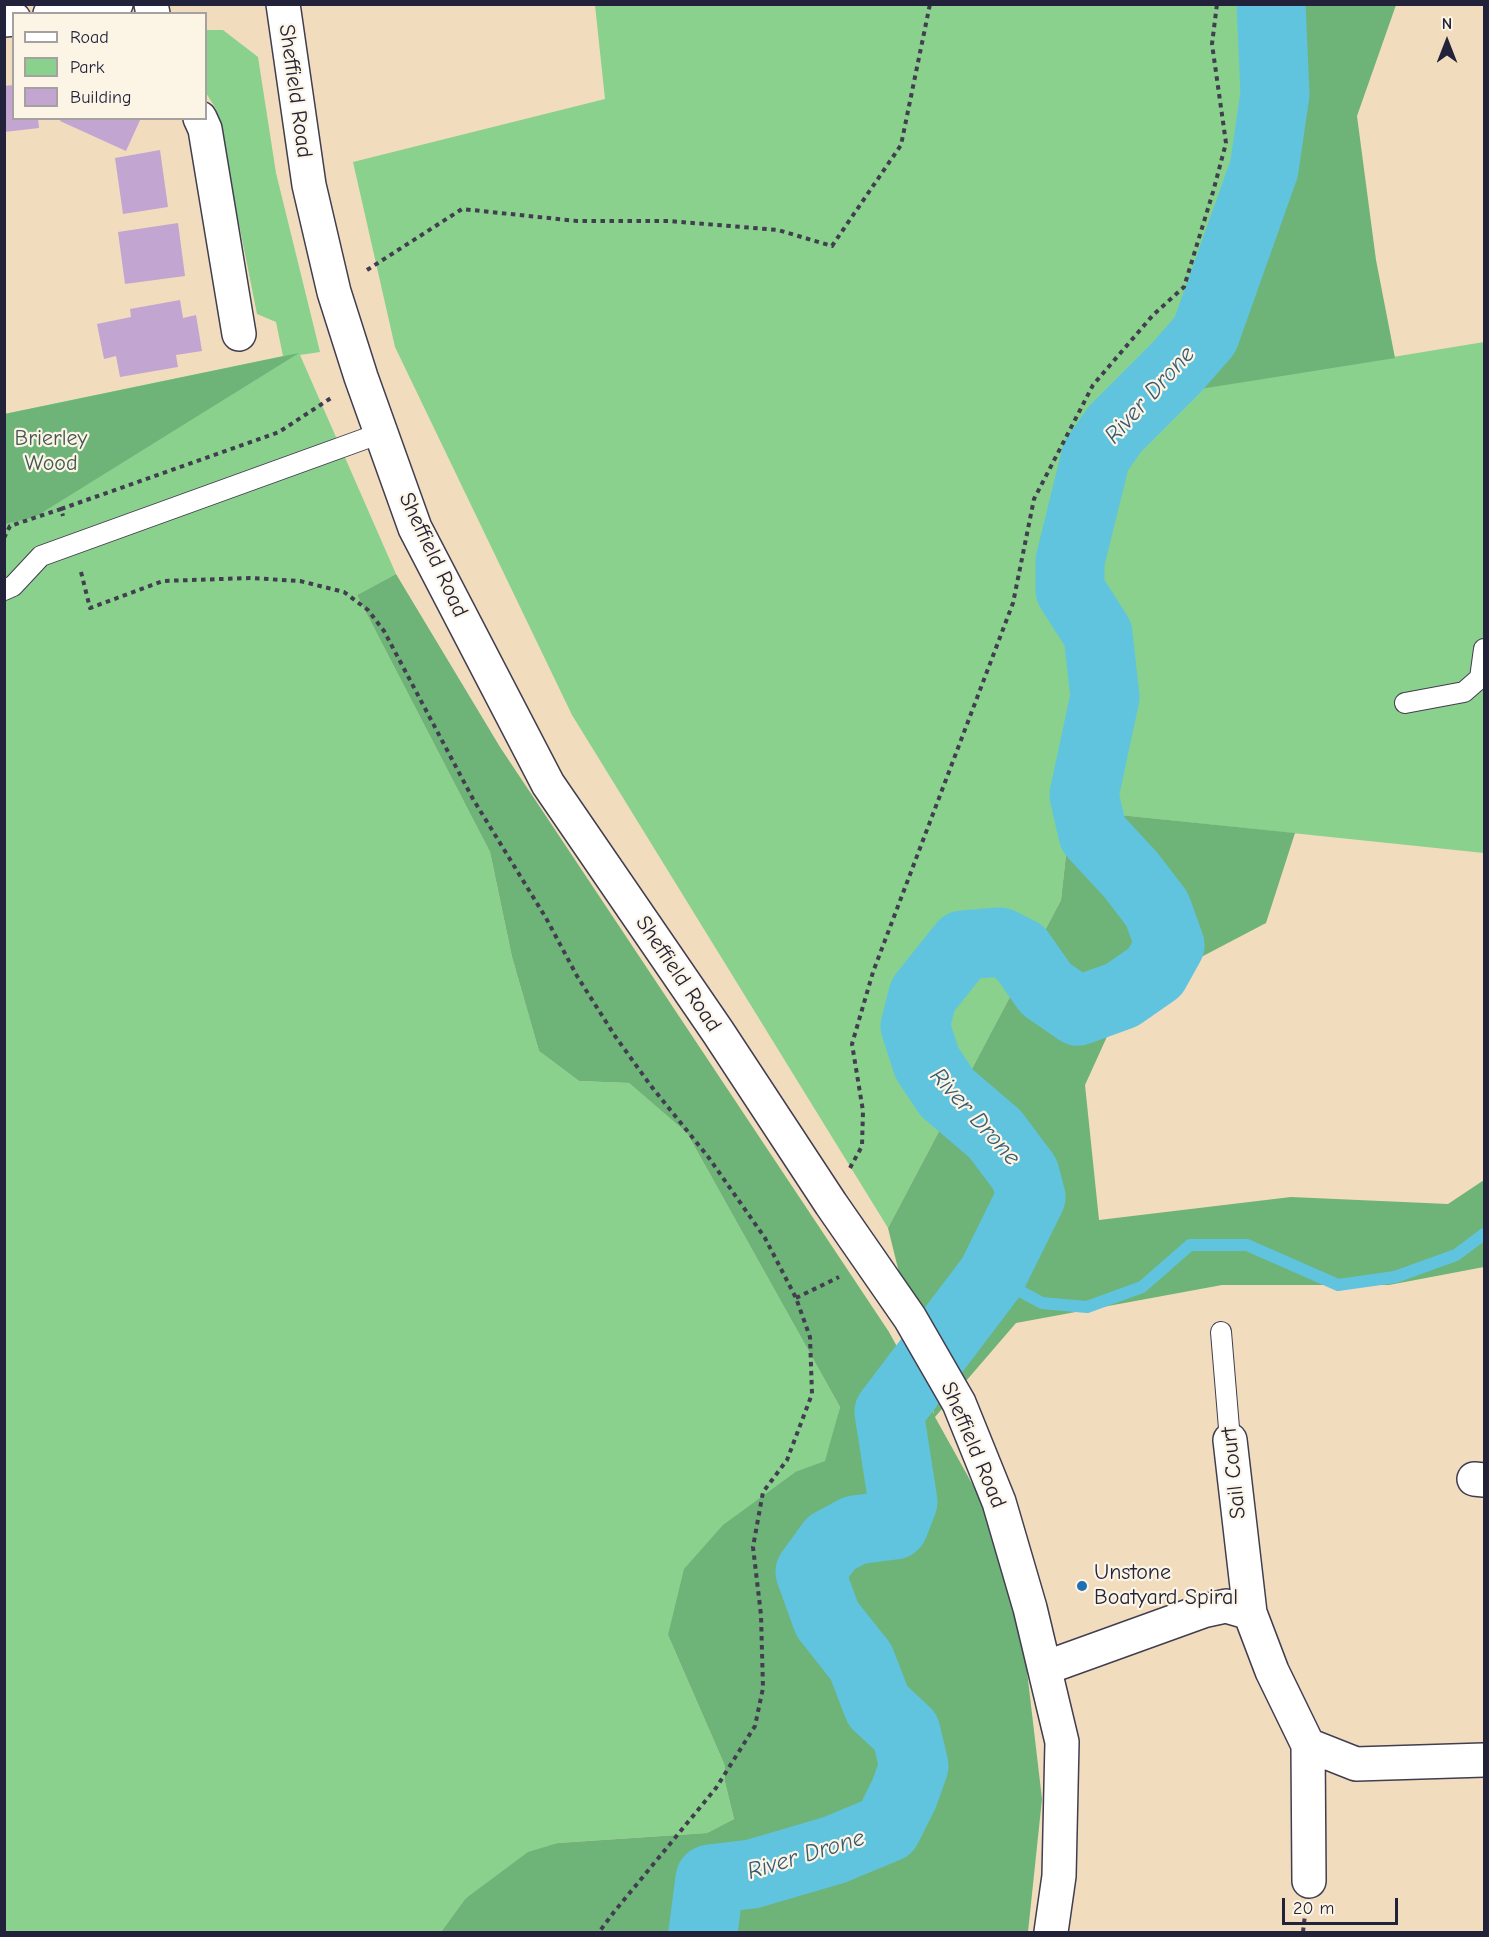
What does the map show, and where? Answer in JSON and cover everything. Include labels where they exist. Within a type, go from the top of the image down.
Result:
[{"type":"main road","points":[[63,12],[116,4]]},
{"type":"main road","name":"Sheffield Road","points":[[283,4],[309,185],[334,292],[361,377],[415,528],[548,784],[910,1318],[959,1403],[999,1502],[1030,1608],[1062,1742],[1059,1876],[1051,1932]]},
{"type":"main road","points":[[201,120],[206,129],[239,334]]},
{"type":"main road","name":"Sail Court","points":[[1230,1440],[1250,1613],[1272,1671],[1308,1745]]},
{"type":"main road","points":[[1045,1668],[1203,1611],[1226,1606],[1250,1613]]},
{"type":"main road","points":[[1309,1881],[1308,1745],[1356,1764],[1485,1760]]},
{"type":"lane","points":[[4,590],[13,586],[40,556],[381,433]]},
{"type":"lane","points":[[1405,703],[1464,692],[1480,678],[1485,649]]},
{"type":"lane","name":"Sail Court","points":[[1221,1332],[1230,1440]]},
{"type":"path","points":[[334,292],[462,209],[577,221],[669,221],[778,230],[832,246],[901,145],[930,4]]},
{"type":"path","points":[[831,1204],[861,1146],[863,1111],[852,1044],[873,972],[1013,603],[1034,499],[1093,385],[1153,315],[1184,287],[1226,143],[1212,44],[1217,4]]},
{"type":"path","points":[[4,538],[10,526],[279,432],[361,377]]},
{"type":"path","points":[[62,509],[90,608],[163,581],[250,578],[300,581],[344,592],[368,610],[384,631],[472,800],[546,918],[577,976],[615,1036],[651,1086],[709,1158],[765,1238],[796,1298],[810,1337],[812,1394],[787,1460],[763,1492],[753,1547],[761,1615],[763,1688],[755,1726],[716,1788],[599,1932]]},
{"type":"path","points":[[796,1298],[871,1261]]},
{"type":"green space","points":[[595,5],[1276,5],[1247,263],[1144,398],[1484,342],[1484,853],[1071,810],[1061,900],[888,1228],[572,715],[395,347],[353,162],[605,99]]},
{"type":"green space","points":[[1276,5],[1396,5],[1357,116],[1376,260],[1395,358],[1144,398],[1247,263]]},
{"type":"green space","points":[[207,30],[223,30],[258,57],[276,173],[320,352],[300,355],[396,574],[357,595],[490,852],[512,957],[539,1051],[579,1081],[629,1083],[687,1133],[840,1407],[826,1461],[797,1471],[668,1635],[725,1766],[725,1782],[734,1819],[707,1833],[558,1843],[465,1899],[441,1932],[5,1932],[4,414],[283,356],[276,322],[257,314],[216,109],[207,95]]},
{"type":"green space","name":"Brierley Wood","points":[[299,353],[35,517],[5,524],[5,414]]},
{"type":"green space","points":[[396,574],[500,747],[889,1332],[934,1414],[888,1228],[1061,900],[1071,810],[1295,833],[1266,923],[1125,997],[1085,1085],[1099,1220],[1291,1197],[1448,1204],[1484,1180],[1484,1267],[1389,1285],[1222,1285],[1016,1323],[935,1417],[985,1507],[1023,1637],[1042,1799],[1028,1932],[441,1932],[465,1899],[528,1852],[558,1843],[707,1833],[734,1819],[725,1782],[725,1766],[668,1635],[684,1569],[723,1525],[797,1471],[825,1461],[840,1407],[687,1133],[629,1083],[579,1081],[539,1051],[512,957],[490,852],[357,595]]},
{"type":"building","points":[[12,85],[12,120],[38,120],[39,128],[4,132],[4,86]]},
{"type":"building","points":[[61,120],[140,120],[126,151]]},
{"type":"building","points":[[160,150],[168,207],[123,214],[115,158]]},
{"type":"building","points":[[178,223],[185,276],[125,284],[118,232]]},
{"type":"building","points":[[180,300],[183,318],[196,315],[202,351],[176,355],[178,367],[120,377],[116,356],[104,359],[97,324],[131,317],[130,309]]},
{"type":"waterway","name":"River Drone","points":[[703,1932],[710,1879],[752,1874],[834,1850],[887,1828],[904,1794],[914,1766],[906,1732],[878,1706],[861,1662],[827,1619],[810,1572],[831,1543],[855,1530],[894,1525],[903,1502],[889,1412],[992,1276],[1031,1197],[1025,1174],[995,1134],[947,1093],[927,1063],[915,1026],[923,995],[963,945],[1000,942],[1020,952],[1046,989],[1078,1011],[1122,995],[1155,972],[1170,945],[1157,909],[1131,875],[1093,834],[1084,795],[1105,697],[1098,634],[1070,590],[1070,561],[1096,456],[1115,429],[1177,367],[1205,335],[1264,169],[1275,94],[1271,4]]},
{"type":"waterway","points":[[992,1276],[1042,1303],[1087,1307],[1142,1287],[1190,1245],[1247,1245],[1338,1285],[1395,1277],[1456,1255],[1484,1234]]},
{"type":"place","name":"Unstone Boatyard Spiral","points":[[1082,1586]]}]
